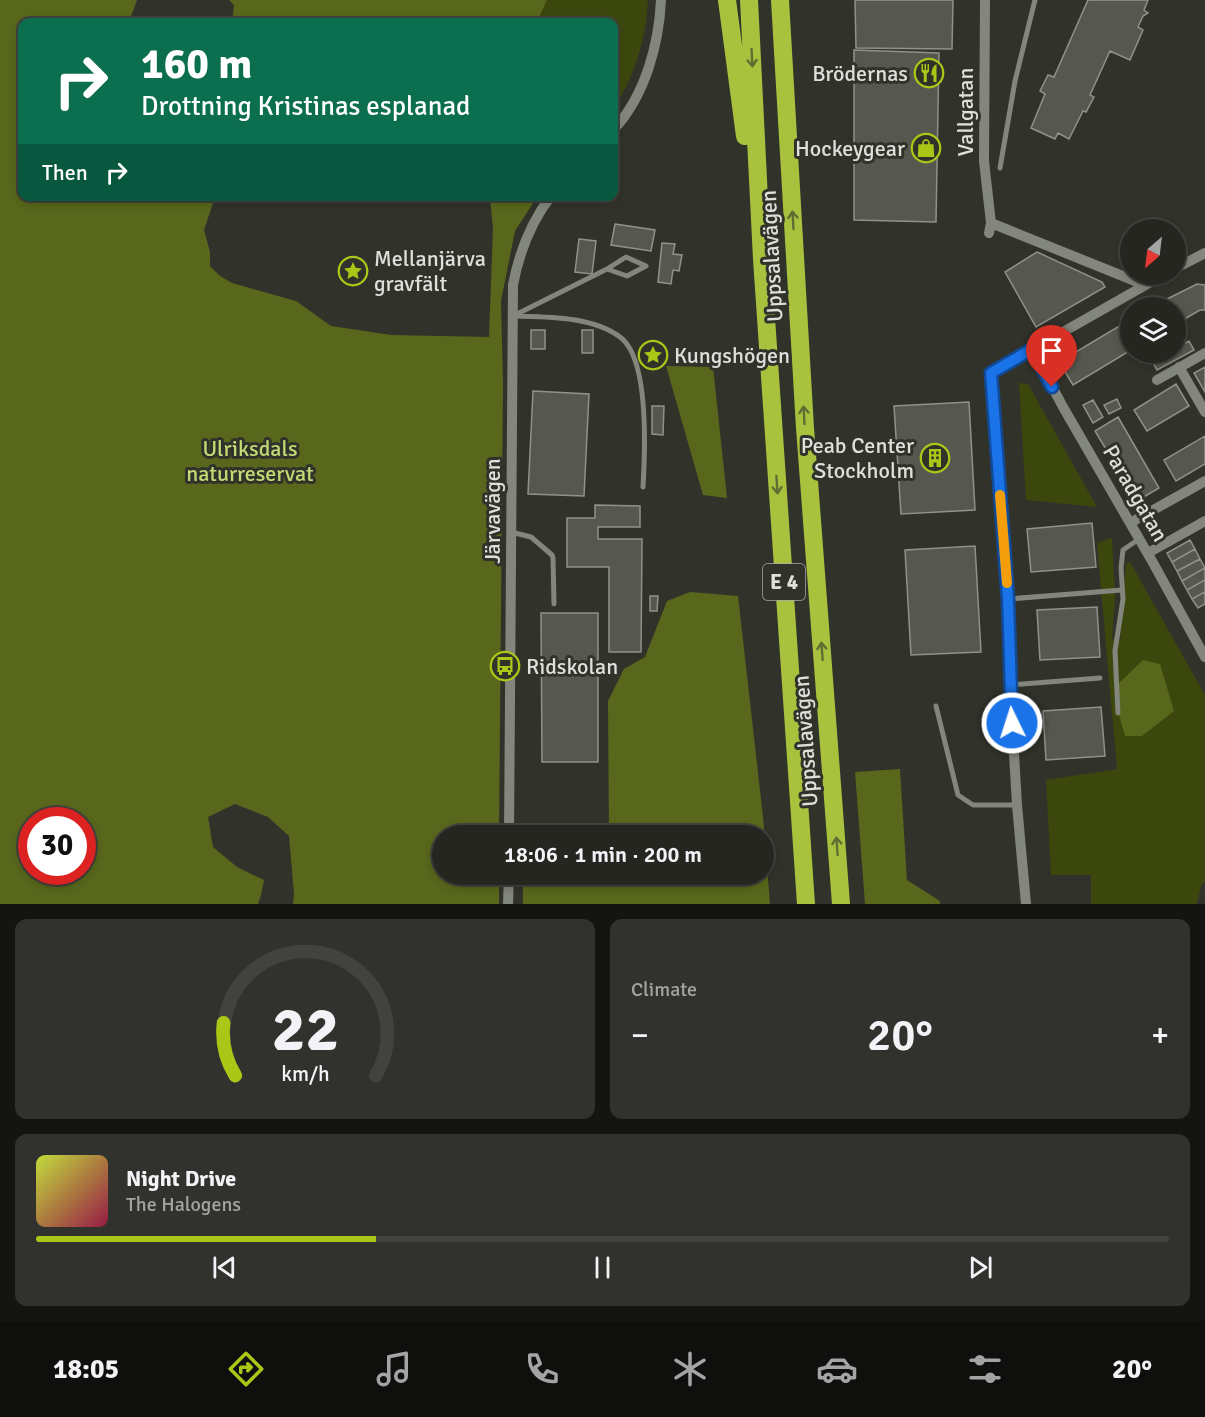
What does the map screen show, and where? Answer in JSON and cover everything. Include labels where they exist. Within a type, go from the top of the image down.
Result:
[{"type":"highway","name":"E 4","points":[[727,0],[762,260]]},
{"type":"highway","name":"Uppsalavägen","points":[[749,0],[762,260],[806,904]]},
{"type":"highway","name":"Uppsalavägen","points":[[780,3],[804,428],[841,904]]},
{"type":"street","points":[[618,122],[646,77],[656,46],[662,0]]},
{"type":"street","name":"Vallgatan","points":[[985,0],[984,161],[990,228],[1120,276]]},
{"type":"street","name":"Järvavägen","points":[[509,825],[513,285],[518,262],[541,209],[547,201]]},
{"type":"street","points":[[1186,263],[1205,253]]},
{"type":"street","points":[[1026,904],[1017,805],[1008,599],[991,373],[1145,285]]},
{"type":"street","name":"Paradgatan","points":[[1032,349],[1204,652]]},
{"type":"street","points":[[1157,380],[1205,353]]},
{"type":"street","points":[[1179,368],[1205,412]]},
{"type":"street","points":[[1130,523],[1205,481]]},
{"type":"street","points":[[1148,553],[1205,521]]},
{"type":"street","points":[[508,885],[508,904]]},
{"type":"lane","points":[[1000,168],[1015,81],[1035,0]]},
{"type":"lane","points":[[513,316],[608,269],[626,257],[646,266],[627,276],[608,269]]},
{"type":"lane","points":[[513,316],[564,318],[594,325],[620,336],[629,346],[642,393],[646,441],[643,487]]},
{"type":"lane","points":[[512,532],[531,537],[554,558],[554,604]]},
{"type":"lane","points":[[1118,712],[1115,651],[1122,590],[1123,550],[1139,539]]},
{"type":"lane","points":[[1008,599],[1122,590]]},
{"type":"lane","points":[[1010,685],[1100,678]]},
{"type":"lane","points":[[936,706],[958,795],[973,805],[1017,805]]},
{"type":"green space","name":"Ulriksdals naturreservat","points":[[0,0],[137,0],[130,18],[18,18],[18,201],[214,201],[204,230],[210,252],[210,266],[232,283],[296,301],[331,326],[391,335],[489,337],[493,228],[490,201],[534,201],[515,231],[501,301],[503,384],[499,825],[432,825],[432,885],[499,885],[499,904],[293,904],[289,836],[268,817],[235,804],[208,817],[213,847],[237,867],[264,880],[258,904],[0,904]]},
{"type":"green space","points":[[229,0],[547,0],[539,18],[232,18],[234,5]]},
{"type":"green space","points":[[547,0],[648,0],[645,28],[638,56],[618,101],[618,18],[539,18]]},
{"type":"green space","points":[[666,366],[713,367],[727,498],[703,495]]},
{"type":"green space","points":[[1019,383],[1028,384],[1097,507],[1026,500]]},
{"type":"green space","points":[[1112,538],[1115,598],[1112,639],[1120,640],[1126,564],[1130,562],[1205,695],[1205,881],[1201,886],[1197,904],[1091,904],[1091,875],[1051,875],[1046,780],[1117,769],[1097,543]]},
{"type":"green space","points":[[690,592],[738,596],[764,825],[609,825],[608,701],[624,669],[645,657],[667,601]]},
{"type":"green space","points":[[1143,660],[1160,664],[1174,711],[1142,736],[1125,736],[1119,715],[1119,683]]},
{"type":"green space","points":[[900,769],[907,880],[940,901],[940,904],[865,904],[855,772]]},
{"type":"green space","points":[[768,885],[770,904],[523,904],[523,886]]},
{"type":"building","points":[[855,0],[953,0],[952,49],[856,48]]},
{"type":"building","points":[[1088,0],[1148,0],[1144,10],[1148,13],[1143,16],[1138,27],[1143,30],[1130,60],[1110,51],[1090,95],[1094,97],[1086,112],[1083,111],[1069,139],[1058,133],[1055,139],[1031,128],[1045,94],[1040,91],[1048,75],[1054,77]]},
{"type":"building","points":[[854,50],[939,53],[936,222],[854,220]]},
{"type":"building","points":[[615,224],[655,230],[651,251],[611,245]]},
{"type":"building","points":[[579,239],[596,241],[592,274],[575,272]]},
{"type":"building","points":[[662,243],[675,244],[673,254],[682,255],[679,271],[673,270],[671,284],[658,282]]},
{"type":"building","points":[[1037,252],[1102,282],[1105,287],[1036,327],[1005,272]]},
{"type":"building","points":[[1197,284],[1205,285],[1205,310],[1200,310],[1186,318],[1186,297],[1171,297]]},
{"type":"building","points":[[1120,326],[1120,357],[1073,385],[1059,362]]},
{"type":"building","points":[[531,330],[545,330],[545,349],[531,349]]},
{"type":"building","points":[[582,330],[593,330],[593,353],[582,353]]},
{"type":"building","points":[[1189,341],[1194,350],[1186,354],[1186,343]]},
{"type":"building","points":[[1153,363],[1170,363],[1157,370]]},
{"type":"building","points":[[1205,367],[1205,392],[1194,373]]},
{"type":"building","points":[[1176,384],[1189,406],[1147,431],[1134,410]]},
{"type":"building","points":[[533,391],[589,394],[584,496],[528,494]]},
{"type":"building","points":[[1117,399],[1121,408],[1109,414],[1104,405]]},
{"type":"building","points":[[1093,400],[1103,417],[1093,423],[1083,405]]},
{"type":"building","name":"Peab Center Stockholm","points":[[969,402],[975,510],[901,514],[894,406]]},
{"type":"building","points":[[652,406],[664,406],[663,435],[652,434]]},
{"type":"building","points":[[1118,417],[1159,488],[1137,501],[1095,431]]},
{"type":"building","points":[[1205,436],[1205,464],[1176,481],[1164,460]]},
{"type":"building","points":[[595,505],[640,506],[640,527],[598,527],[598,539],[642,539],[641,652],[609,652],[609,567],[567,567],[567,518],[595,518]]},
{"type":"building","points":[[1092,523],[1096,567],[1031,572],[1027,529]]},
{"type":"building","points":[[1190,540],[1195,549],[1172,562],[1167,553]]},
{"type":"building","points":[[975,546],[981,652],[911,655],[905,550]]},
{"type":"building","points":[[1195,549],[1200,559],[1177,571],[1172,562]]},
{"type":"building","points":[[1200,559],[1205,568],[1182,581],[1177,571]]},
{"type":"building","points":[[1205,568],[1205,580],[1187,590],[1182,581]]},
{"type":"building","points":[[1205,580],[1205,592],[1192,599],[1187,590]]},
{"type":"building","points":[[1205,592],[1205,604],[1198,608],[1192,599]]},
{"type":"building","points":[[650,596],[658,596],[657,611],[650,611]]},
{"type":"building","points":[[1097,607],[1100,657],[1040,660],[1037,610]]},
{"type":"building","points":[[541,613],[598,613],[598,762],[542,762]]},
{"type":"building","points":[[1101,707],[1105,756],[1046,760],[1043,711]]},
{"type":"slow traffic","points":[[1000,495],[1007,583]]},
{"type":"place","name":"Brödernas","points":[[929,73]]},
{"type":"place","name":"Hockeygear","points":[[926,148]]},
{"type":"place","name":"Mellanjärva gravfält","points":[[353,271]]},
{"type":"place","name":"Kungshögen","points":[[653,355]]},
{"type":"place","name":"Peab Center Stockholm","points":[[935,458]]},
{"type":"place","name":"Ridskolan","points":[[505,666]]},
{"type":"route","points":[[1012,723],[1008,599],[991,373],[1032,349],[1052,387]]}]
